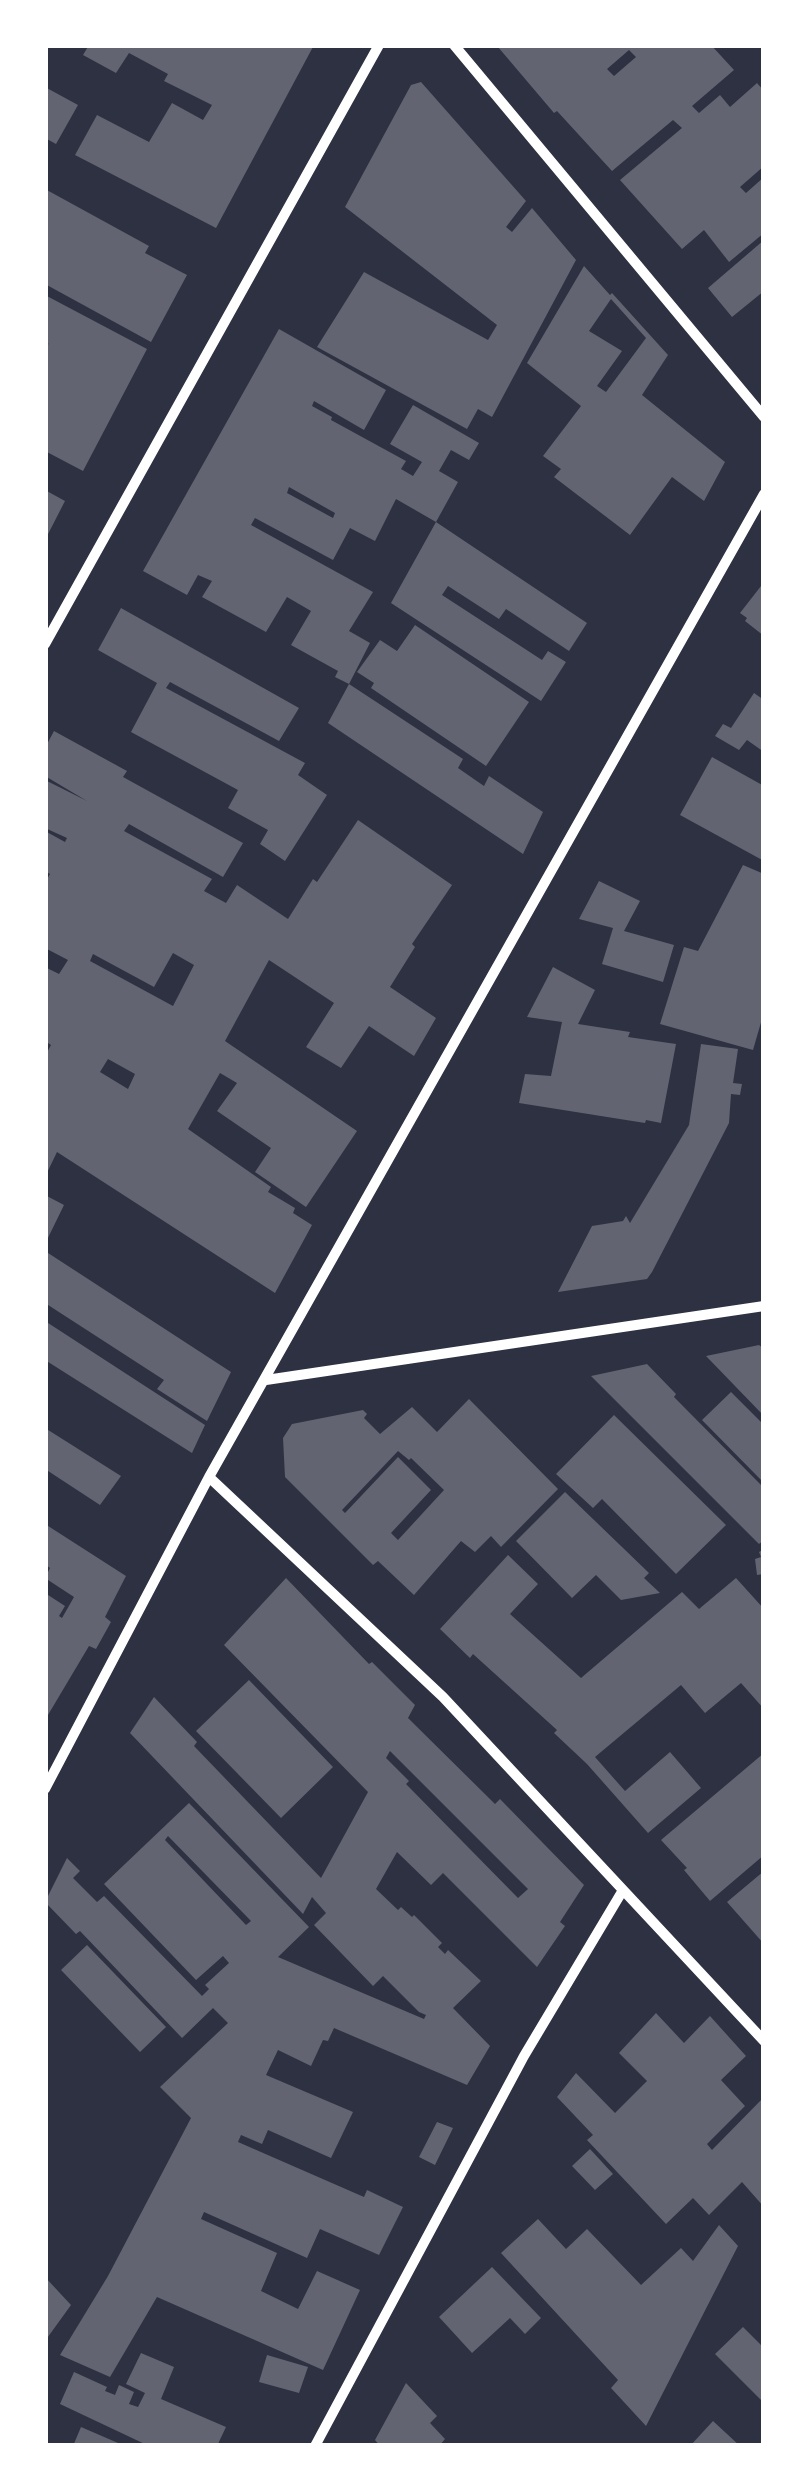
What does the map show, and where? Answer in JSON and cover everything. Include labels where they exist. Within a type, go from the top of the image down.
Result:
[{"type":"street","points":[[45,644],[378,45]]},
{"type":"street","points":[[454,45],[764,417]]},
{"type":"street","points":[[45,1789],[209,1477],[764,494]]},
{"type":"street","points":[[266,1380],[764,1306]]},
{"type":"street","points":[[209,1477],[444,1697],[764,2041]]},
{"type":"street","points":[[315,2446],[524,2056],[623,1890]]},
{"type":"building","points":[[89,45],[314,45],[216,228],[75,155],[97,115],[149,142],[172,103],[203,120],[212,105],[164,81],[168,74],[129,53],[116,73],[83,55]]},
{"type":"building","points":[[711,45],[734,70],[692,106],[699,113],[720,95],[730,107],[757,83],[764,91],[764,166],[740,187],[746,193],[764,177],[764,233],[729,262],[704,230],[682,249],[620,180],[682,128],[673,120],[612,171],[557,111],[554,113],[498,47]],"holes":[[[629,50],[636,57],[614,76],[607,69]]]},
{"type":"building","points":[[421,82],[526,201],[506,227],[512,232],[532,208],[576,260],[492,417],[478,409],[467,429],[317,347],[364,272],[488,340],[497,325],[345,207],[411,85]]},
{"type":"building","points":[[45,87],[78,105],[56,144],[45,138]]},
{"type":"building","points":[[45,189],[149,246],[145,253],[187,275],[151,342],[45,284]]},
{"type":"building","points":[[764,240],[764,291],[732,317],[708,288]]},
{"type":"building","points":[[584,266],[668,355],[642,395],[725,462],[704,501],[672,477],[630,535],[554,477],[561,469],[543,456],[581,406],[527,363]],"holes":[[[611,299],[646,338],[606,392],[597,386],[622,351],[589,331]]]},
{"type":"building","points":[[45,295],[147,349],[83,471],[45,451],[45,345],[49,344],[45,342]]},
{"type":"building","points":[[279,329],[386,390],[364,430],[314,401],[312,406],[406,461],[401,469],[413,476],[422,462],[390,444],[413,405],[479,443],[469,460],[451,450],[439,471],[458,482],[436,522],[396,499],[375,541],[350,528],[333,560],[255,518],[251,525],[373,592],[349,631],[370,643],[349,684],[335,677],[338,671],[291,645],[311,611],[287,597],[266,632],[202,597],[212,581],[198,575],[187,595],[143,571]],"holes":[[[289,487],[335,513],[333,518],[287,493]]]},
{"type":"building","points":[[45,490],[65,501],[45,540]]},
{"type":"building","points":[[436,522],[587,623],[569,651],[506,609],[499,619],[448,586],[442,595],[542,660],[548,651],[566,662],[541,701],[391,603]]},
{"type":"building","points":[[764,587],[764,636],[740,613]]},
{"type":"building","points":[[121,608],[299,708],[279,741],[170,682],[166,688],[305,763],[298,775],[327,795],[285,861],[260,844],[268,830],[228,808],[238,790],[131,732],[157,683],[98,650]]},
{"type":"building","points":[[415,625],[529,702],[486,766],[371,688],[374,683],[357,672],[380,640],[397,651]]},
{"type":"building","points":[[349,684],[463,759],[458,768],[484,786],[489,776],[543,812],[523,854],[328,723]]},
{"type":"building","points":[[754,693],[764,700],[764,752],[747,740],[739,750],[715,736],[723,724],[731,728]]},
{"type":"building","points":[[54,731],[127,771],[123,777],[243,843],[223,877],[129,824],[124,831],[212,879],[204,891],[226,903],[237,885],[288,919],[358,820],[452,885],[412,944],[415,947],[390,987],[436,1018],[414,1056],[369,1026],[341,1068],[306,1047],[334,1003],[269,960],[225,1041],[357,1131],[306,1207],[255,1172],[271,1148],[217,1111],[237,1083],[220,1073],[188,1129],[271,1187],[268,1192],[295,1208],[293,1213],[312,1225],[275,1293],[57,1152],[45,1177],[45,1056],[51,1045],[45,1041],[45,967],[59,974],[68,960],[45,948],[45,883],[50,874],[45,871],[45,831],[65,842],[67,838],[45,828],[45,780],[87,801],[45,776],[45,748]],"holes":[[[173,953],[194,965],[173,1006],[90,961],[93,954],[154,987]],[[108,1059],[135,1074],[128,1089],[100,1072]]]},
{"type":"building","points":[[712,757],[764,786],[764,861],[680,815]]},
{"type":"building","points":[[743,865],[764,874],[764,1012],[753,1050],[660,1024],[684,947],[698,951]]},
{"type":"building","points":[[599,881],[640,901],[624,931],[674,945],[663,982],[602,964],[613,928],[579,919]]},
{"type":"building","points":[[553,967],[595,990],[578,1024],[676,1044],[661,1123],[519,1103],[525,1074],[551,1076],[562,1022],[527,1017]]},
{"type":"building","points":[[701,1044],[738,1049],[733,1083],[742,1084],[740,1095],[731,1094],[729,1123],[652,1272],[647,1279],[558,1292],[592,1226],[623,1221],[626,1216],[630,1223],[689,1125]]},
{"type":"building","points":[[45,1195],[64,1205],[45,1244]]},
{"type":"building","points":[[45,1251],[231,1372],[207,1421],[157,1389],[164,1380],[45,1303]]},
{"type":"building","points":[[45,1321],[205,1425],[192,1453],[45,1360]]},
{"type":"building","points":[[759,1345],[764,1349],[764,1416],[706,1356]]},
{"type":"building","points":[[647,1364],[676,1394],[674,1397],[764,1488],[764,1540],[759,1544],[591,1376]]},
{"type":"building","points":[[731,1392],[764,1425],[764,1483],[702,1420]]},
{"type":"building","points":[[469,1399],[558,1489],[501,1547],[491,1536],[475,1552],[461,1541],[414,1595],[378,1561],[373,1565],[285,1477],[283,1438],[292,1424],[363,1410],[367,1414],[364,1418],[380,1434],[412,1407],[437,1432]],"holes":[[[398,1451],[444,1490],[398,1540],[391,1533],[431,1490],[398,1457],[345,1513],[342,1510]]]},
{"type":"building","points":[[614,1415],[726,1525],[676,1574],[602,1499],[593,1508],[556,1474]]},
{"type":"building","points":[[45,1428],[121,1476],[100,1505],[45,1469]]},
{"type":"building","points":[[565,1492],[649,1573],[644,1578],[660,1593],[621,1600],[596,1575],[572,1598],[516,1541]]},
{"type":"building","points":[[45,1524],[126,1576],[105,1617],[111,1622],[96,1649],[89,1646],[45,1720],[45,1593],[65,1606],[59,1616],[62,1618],[74,1597],[45,1578],[50,1568],[45,1564]]},
{"type":"building","points":[[764,1549],[764,1574],[757,1575],[755,1559],[761,1557],[759,1552]]},
{"type":"building","points":[[508,1555],[538,1584],[510,1614],[581,1678],[682,1592],[699,1609],[736,1578],[764,1609],[764,1709],[741,1683],[705,1713],[681,1685],[595,1757],[625,1791],[670,1752],[701,1788],[648,1833],[554,1733],[557,1730],[440,1629]]},
{"type":"building","points":[[286,1578],[369,1664],[372,1662],[415,1705],[408,1718],[495,1804],[500,1799],[584,1885],[560,1922],[565,1926],[537,1967],[443,1873],[431,1885],[397,1852],[376,1889],[398,1910],[401,1907],[414,1915],[442,1943],[438,1947],[445,1954],[448,1950],[481,1981],[453,2008],[490,2046],[467,2085],[334,2028],[328,2041],[323,2040],[311,2066],[278,2050],[266,2075],[353,2112],[331,2158],[268,2130],[262,2144],[241,2135],[238,2142],[364,2197],[367,2190],[403,2207],[379,2255],[320,2229],[307,2258],[204,2212],[201,2219],[277,2253],[261,2291],[298,2309],[317,2271],[360,2290],[323,2370],[157,2297],[110,2377],[60,2355],[108,2276],[191,2118],[160,2087],[228,2023],[213,2008],[182,2038],[80,1931],[76,1934],[45,1902],[67,1858],[80,1871],[73,1878],[97,1902],[104,1896],[202,1996],[209,1989],[205,1985],[229,1963],[223,1956],[196,1980],[104,1884],[189,1803],[309,1927],[278,1957],[424,2019],[426,2015],[383,1976],[373,1986],[314,1925],[326,1913],[312,1897],[303,1914],[130,1733],[154,1697],[197,1742],[194,1746],[321,1878],[368,1792],[224,1645]],"holes":[[[390,1751],[528,1889],[518,1898],[406,1784],[409,1781],[386,1758]],[[168,1836],[251,1921],[246,1925],[165,1840]]]},
{"type":"building","points":[[249,1680],[333,1767],[281,1818],[196,1731]]},
{"type":"building","points":[[764,1753],[764,1855],[710,1901],[661,1840]]},
{"type":"building","points":[[764,1871],[764,1944],[727,1902]]},
{"type":"building","points":[[87,1945],[166,2027],[140,2052],[61,1970]]},
{"type":"building","points":[[656,2013],[684,2043],[710,2016],[746,2056],[721,2080],[745,2106],[707,2144],[712,2150],[764,2097],[764,2207],[742,2182],[709,2215],[693,2198],[666,2224],[587,2140],[593,2135],[557,2097],[576,2073],[615,2113],[647,2081],[619,2053]]},
{"type":"building","points":[[437,2122],[453,2128],[435,2165],[419,2157]]},
{"type":"building","points":[[590,2149],[613,2174],[595,2190],[572,2166]]},
{"type":"building","points":[[538,2219],[566,2249],[587,2229],[641,2285],[681,2248],[693,2261],[719,2225],[738,2246],[646,2426],[611,2388],[618,2380],[501,2253]]},
{"type":"building","points":[[492,2267],[541,2318],[525,2334],[510,2318],[472,2353],[439,2317]]},
{"type":"building","points":[[45,2277],[71,2305],[45,2341]]},
{"type":"building","points":[[743,2327],[764,2348],[764,2403],[715,2354]]},
{"type":"building","points":[[141,2353],[174,2367],[161,2399],[226,2427],[217,2446],[149,2446],[60,2404],[74,2372],[107,2387],[105,2391],[115,2395],[119,2385],[134,2392],[129,2404],[138,2407],[145,2393],[126,2384]]},
{"type":"building","points":[[267,2355],[308,2367],[299,2393],[259,2382]]},
{"type":"building","points":[[406,2383],[437,2416],[430,2423],[445,2439],[439,2446],[380,2446],[375,2440]]},
{"type":"building","points":[[713,2421],[740,2446],[690,2446]]},
{"type":"building","points":[[81,2427],[125,2446],[73,2446]]}]
